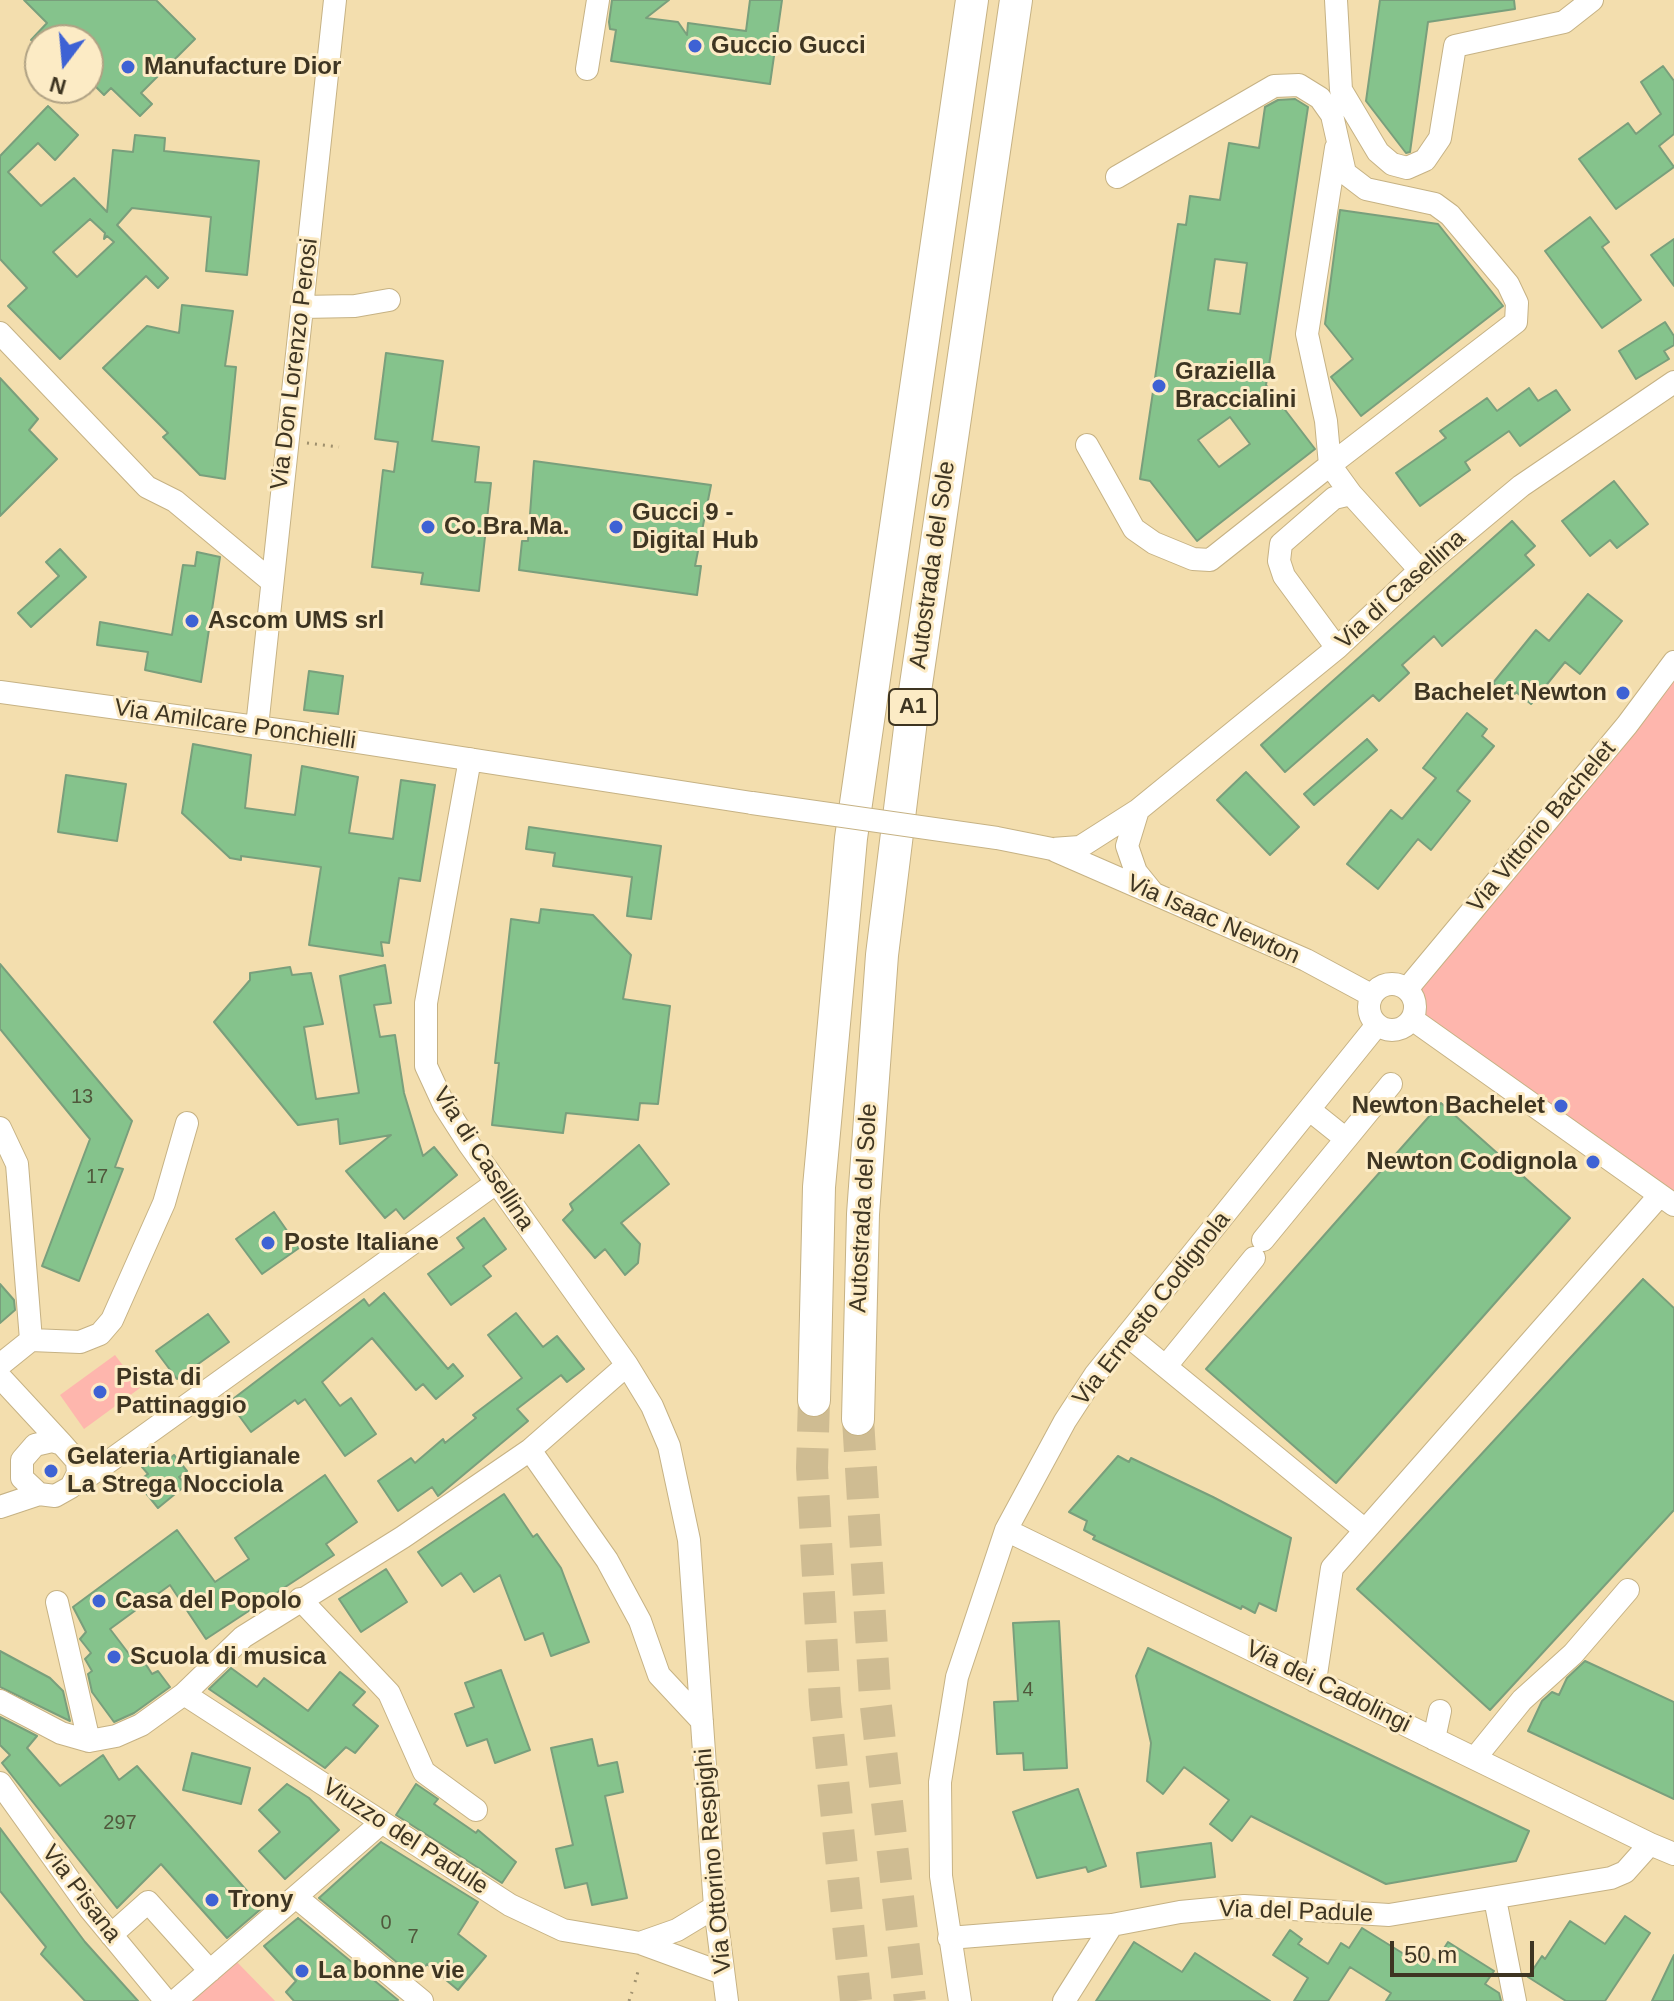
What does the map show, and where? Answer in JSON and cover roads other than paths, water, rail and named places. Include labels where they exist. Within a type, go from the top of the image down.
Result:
[{"type":"highway","name":"Autostrada del Sole","points":[[814,1400],[820,1172],[851,838],[972,0]]},
{"type":"highway","name":"Autostrada del Sole","points":[[858,1419],[863,1214],[882,955],[912,712],[1016,0]]},
{"type":"street","name":"Via Don Lorenzo Perosi","points":[[257,727],[270,580],[335,0]]},
{"type":"street","points":[[587,69],[598,0]]},
{"type":"street","points":[[1336,0],[1341,90],[1378,152],[1392,164],[1407,168],[1425,160],[1440,138],[1455,46],[1564,22],[1592,0]]},
{"type":"street","points":[[1087,445],[1134,529],[1154,543],[1210,560],[1516,322],[1517,303],[1508,284],[1450,215],[1435,204],[1366,189],[1345,173],[1332,115],[1320,98],[1299,85],[1274,86],[1117,177]]},
{"type":"street","points":[[1338,138],[1307,334],[1326,421],[1330,465],[1351,494],[1420,570]]},
{"type":"street","points":[[302,307],[355,306],[389,300]]},
{"type":"street","points":[[0,333],[147,487],[175,501],[270,580]]},
{"type":"street","name":"Via di Casellina","points":[[627,1365],[496,1183],[444,1105],[429,1075],[425,1055],[426,1003],[470,759],[997,838],[1052,849],[1080,847],[1138,810],[1337,648],[1420,570],[1521,486],[1674,382]]},
{"type":"street","points":[[1337,648],[1284,576],[1279,561],[1281,544],[1334,498],[1351,494]]},
{"type":"street","name":"Via Vittorio Bachelet","points":[[1407,989],[1627,725],[1674,662]]},
{"type":"street","name":"Via Amilcare Ponchielli","points":[[0,692],[470,759]]},
{"type":"street","points":[[1138,810],[1127,846],[1136,872],[1154,894]]},
{"type":"street","name":"Via Isaac Newton","points":[[1052,849],[1306,960],[1371,995]]},
{"type":"street","points":[[1387,984],[1407,989],[1415,1003],[1412,1019],[1396,1030],[1377,1025],[1369,1011],[1371,995],[1387,984]]},
{"type":"street","points":[[1315,1681],[1332,1568],[1667,1200],[1412,1019]]},
{"type":"street","name":"Via Ernesto Codignola","points":[[960,2001],[949,1938],[939,1819],[946,1735],[957,1677],[1006,1530],[1065,1421],[1127,1335],[1311,1111],[1377,1025]]},
{"type":"street","points":[[1166,1366],[1391,1084]]},
{"type":"street","points":[[1311,1111],[1346,1139]]},
{"type":"street","points":[[0,1365],[31,1340],[80,1342],[100,1334],[112,1320],[164,1203],[187,1123]]},
{"type":"street","points":[[0,1128],[17,1164],[31,1340]]},
{"type":"street","points":[[0,1504],[39,1494],[55,1496],[67,1491],[84,1474],[496,1183]]},
{"type":"street","points":[[1127,1335],[1365,1530]]},
{"type":"street","points":[[0,1701],[61,1733],[89,1741],[116,1736],[141,1725],[184,1694],[243,1637],[403,1537],[530,1450],[627,1365]]},
{"type":"street","name":"Via Ottorino Respighi","points":[[627,1365],[662,1428],[683,1497],[715,1907],[727,2001]]},
{"type":"street","points":[[0,1377],[77,1461],[84,1474]]},
{"type":"street","points":[[21,1403],[32,1433],[22,1478],[39,1494]]},
{"type":"street","points":[[0,1504],[27,1454],[44,1441],[62,1444]]},
{"type":"street","name":"Via Ottorino Respighi","points":[[530,1450],[602,1551],[640,1621],[659,1675],[702,1721]]},
{"type":"street","name":"Via dei Cadolingi","points":[[1006,1530],[1650,1844]]},
{"type":"street","points":[[1475,1758],[1522,1700],[1573,1654],[1628,1590]]},
{"type":"street","points":[[300,1599],[389,1693],[424,1772],[476,1810]]},
{"type":"street","points":[[57,1602],[89,1741]]},
{"type":"street","name":"Viuzzo del Padule","points":[[184,1694],[510,1905],[546,1923],[591,1937],[640,1943],[722,1973]]},
{"type":"street","points":[[1434,1739],[1440,1711]]},
{"type":"street","name":"Via Pisana","points":[[0,1783],[111,1935],[166,2001]]},
{"type":"street","points":[[175,2001],[381,1823]]},
{"type":"street","points":[[1650,1844],[1674,1854]]},
{"type":"street","name":"Via del Padule","points":[[949,1938],[1112,1925],[1180,1912],[1244,1906],[1389,1915],[1611,1878],[1625,1872],[1650,1844]]},
{"type":"street","points":[[296,1897],[422,2001]]},
{"type":"street","points":[[1495,1899],[1515,2001]]},
{"type":"street","points":[[111,1935],[148,1902],[210,1971]]},
{"type":"street","name":"Viuzzo del Padule","points":[[640,1943],[677,1930],[715,1907]]},
{"type":"street","points":[[1064,2001],[1112,1925]]},
{"type":"tunnel","points":[[814,1400],[812,1468],[825,1703],[856,2001]]},
{"type":"tunnel","points":[[858,1419],[875,1698],[910,2001]]},
{"type":"place","name":"Guccio Gucci","points":[[695,46]]},
{"type":"place","name":"Manufacture Dior","points":[[128,67]]},
{"type":"place","name":"Graziella Braccialini","points":[[1159,386]]},
{"type":"place","name":"Co.Bra.Ma.","points":[[428,527]]},
{"type":"place","name":"Gucci 9 - Digital Hub","points":[[616,527]]},
{"type":"place","name":"Ascom UMS srl","points":[[192,621]]},
{"type":"place","name":"Bachelet Newton","points":[[1623,693]]},
{"type":"place","name":"Newton Bachelet","points":[[1561,1106]]},
{"type":"place","name":"Newton Codignola","points":[[1593,1162]]},
{"type":"place","name":"Poste Italiane","points":[[268,1243]]},
{"type":"place","name":"Pista di Pattinaggio","points":[[100,1392]]},
{"type":"place","name":"Gelateria Artigianale La Strega Nocciola","points":[[51,1471]]},
{"type":"place","name":"Casa del Popolo","points":[[99,1601]]},
{"type":"place","name":"Scuola di musica","points":[[114,1657]]},
{"type":"place","name":"Trony","points":[[212,1900]]},
{"type":"place","name":"La bonne vie","points":[[302,1971]]}]
